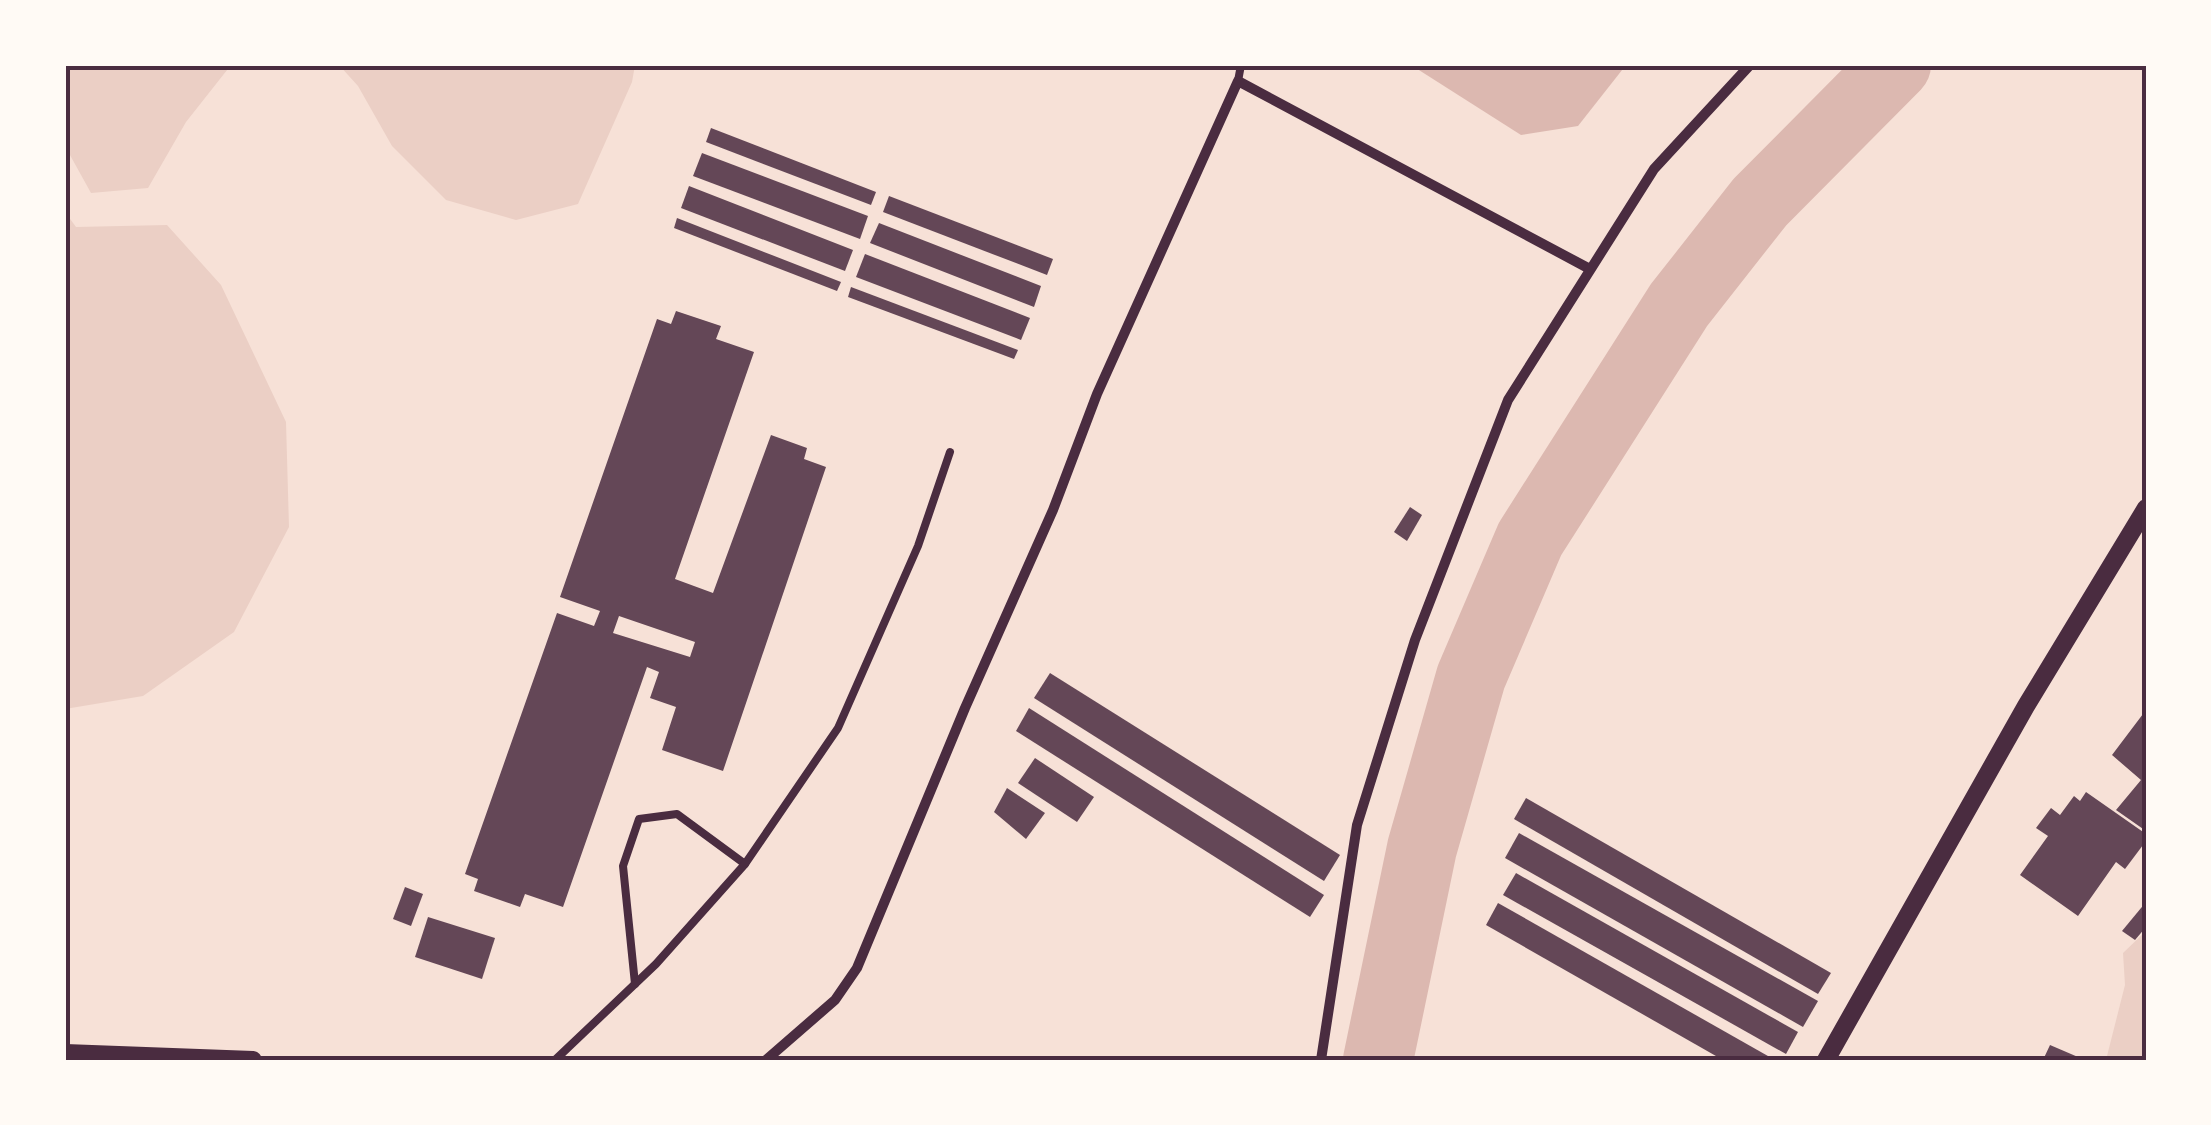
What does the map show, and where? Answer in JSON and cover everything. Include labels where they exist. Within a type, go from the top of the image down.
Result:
[{"type":"street","points":[[1321,1060],[1356,825],[1404,672],[1508,400],[1654,169],[1750,65]]},
{"type":"street","points":[[766,1060],[835,1000],[858,968],[964,708],[1053,510],[1098,394],[1238,82],[1588,268]]},
{"type":"street","points":[[1826,1060],[2026,706],[2146,508]]},
{"type":"street","points":[[65,1052],[254,1060]]},
{"type":"lane","points":[[1238,82],[1241,65]]},
{"type":"lane","points":[[554,1060],[635,984],[745,864],[838,728],[918,546],[950,452]]},
{"type":"lane","points":[[635,984],[624,866],[639,820],[677,814],[745,864]]},
{"type":"shaded area","points":[[65,65],[231,65],[186,122],[148,188],[91,193],[65,146]]},
{"type":"shaded area","points":[[339,65],[635,65],[632,82],[578,204],[516,220],[446,200],[392,146],[358,86]]},
{"type":"shaded area","points":[[1411,65],[1626,65],[1578,126],[1521,135]]},
{"type":"shaded area","points":[[65,212],[76,227],[167,225],[221,285],[286,422],[289,527],[234,632],[143,696],[65,709]]},
{"type":"shaded area","points":[[2146,931],[2146,1060],[2106,1060],[2125,985],[2123,953]]},
{"type":"building","points":[[711,128],[876,192],[871,205],[706,142]]},
{"type":"building","points":[[702,153],[868,216],[860,239],[693,176]]},
{"type":"building","points":[[689,186],[853,250],[845,271],[681,208]]},
{"type":"building","points":[[889,196],[1053,259],[1047,275],[883,212]]},
{"type":"building","points":[[677,218],[841,282],[837,291],[674,228]]},
{"type":"building","points":[[879,223],[1041,286],[1034,307],[870,243]]},
{"type":"building","points":[[865,254],[1030,318],[1021,340],[856,277]]},
{"type":"building","points":[[851,287],[1018,350],[1014,359],[848,297]]},
{"type":"building","points":[[676,311],[721,326],[716,339],[754,352],[675,579],[713,593],[771,435],[807,448],[804,459],[826,467],[723,771],[662,750],[676,707],[650,698],[659,672],[647,667],[563,907],[525,894],[520,907],[474,891],[478,879],[465,874],[557,613],[594,626],[600,611],[560,597],[657,319],[671,324]],"holes":[[[619,616],[695,642],[690,657],[613,633]]]},
{"type":"building","points":[[1410,507],[1422,515],[1407,541],[1394,532]]},
{"type":"building","points":[[1050,673],[1340,855],[1324,881],[1034,698]]},
{"type":"building","points":[[1029,708],[1324,895],[1310,917],[1016,731]]},
{"type":"building","points":[[2146,710],[2146,831],[2116,810],[2141,780],[2112,755]]},
{"type":"building","points":[[1035,758],[1094,797],[1077,822],[1018,783]]},
{"type":"building","points":[[1007,788],[1045,813],[1026,839],[994,812]]},
{"type":"building","points":[[2086,792],[2146,834],[2146,841],[2125,869],[2116,862],[2078,916],[2020,875],[2048,836],[2036,828],[2051,808],[2060,815],[2074,796],[2080,801]]},
{"type":"building","points":[[1526,798],[1831,973],[1818,994],[1514,819]]},
{"type":"building","points":[[1519,833],[1818,1001],[1803,1027],[1505,858]]},
{"type":"building","points":[[1516,873],[1798,1032],[1786,1054],[1503,895]]},
{"type":"building","points":[[405,887],[423,894],[411,926],[393,919]]},
{"type":"building","points":[[2146,902],[2146,927],[2135,940],[2122,931]]},
{"type":"building","points":[[1498,903],[1775,1060],[1723,1060],[1486,925]]},
{"type":"building","points":[[428,917],[495,938],[482,979],[415,957]]},
{"type":"building","points":[[2050,1045],[2085,1060],[2043,1060]]},
{"type":"waterway","points":[[1378,1060],[1422,848],[1471,677],[1530,539],[1679,305],[1760,202],[1896,65]]}]
